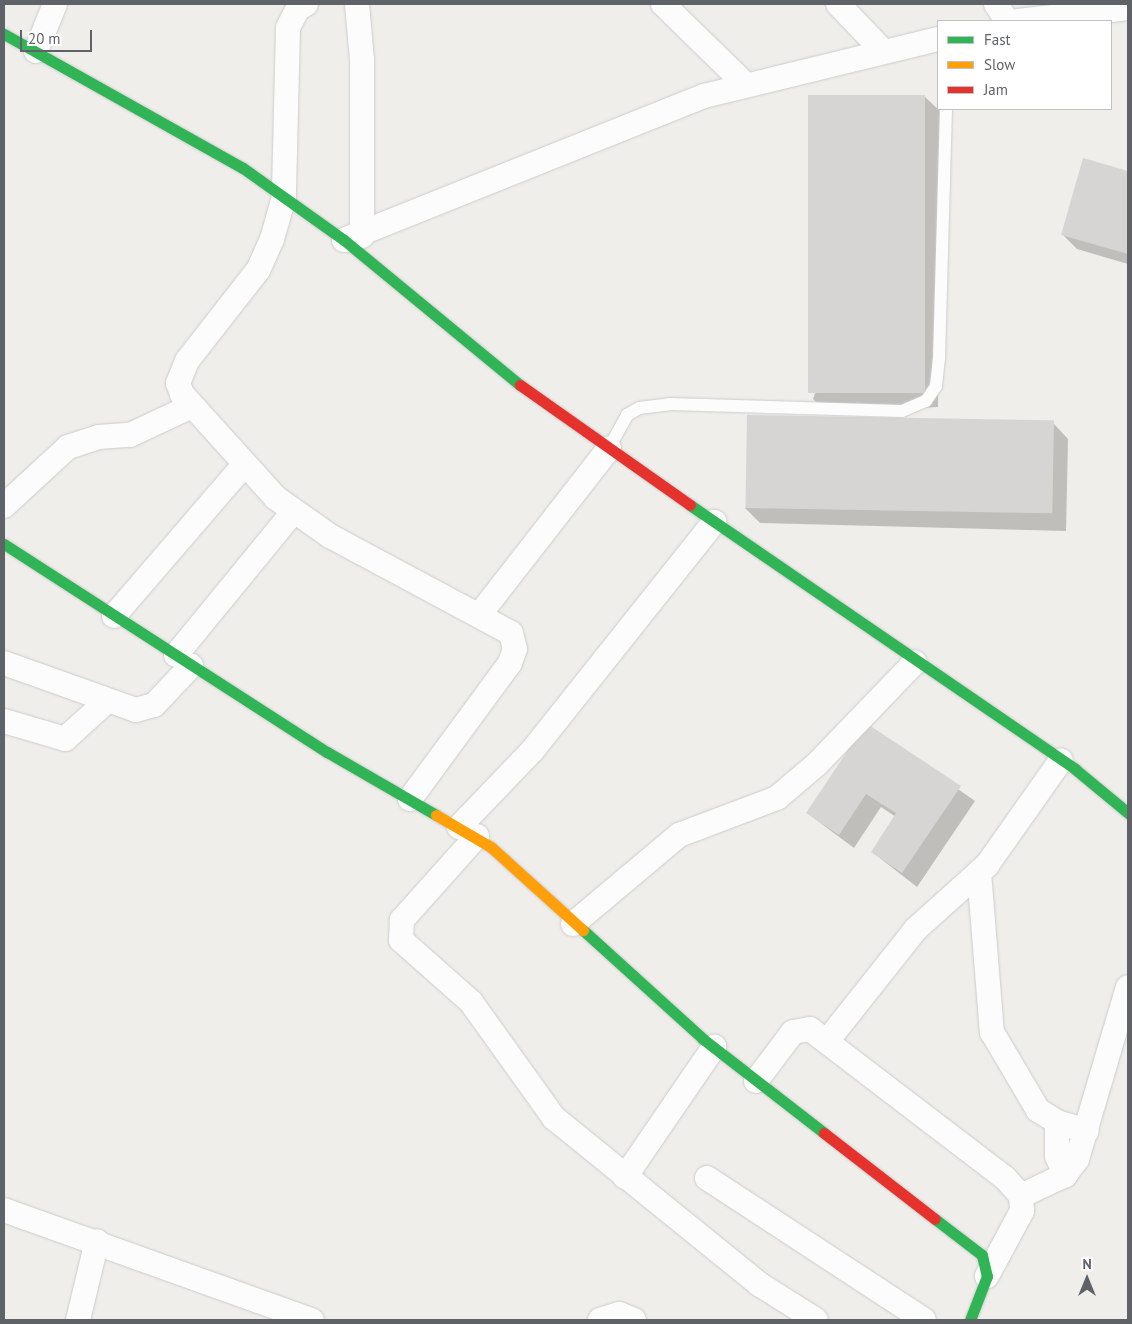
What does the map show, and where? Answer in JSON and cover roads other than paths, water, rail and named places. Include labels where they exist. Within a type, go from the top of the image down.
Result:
[{"type":"street","points":[[36,52],[55,4]]},
{"type":"street","points":[[306,4],[298,8],[288,28],[284,197],[258,270],[180,372],[182,394],[244,465],[294,511],[330,536],[480,614],[511,633],[515,649],[510,663],[410,799]]},
{"type":"street","points":[[353,238],[362,60],[357,4]]},
{"type":"street","points":[[663,4],[745,84]]},
{"type":"street","points":[[838,4],[883,51]]},
{"type":"street","points":[[996,4],[1006,20]]},
{"type":"street","points":[[1025,20],[1128,8]]},
{"type":"street","points":[[1100,10],[1128,22]]},
{"type":"street","points":[[4,34],[200,140],[284,197],[353,238],[490,364],[915,662],[1061,760],[1128,813]]},
{"type":"street","points":[[353,238],[647,117],[745,84],[937,39]]},
{"type":"street","points":[[4,506],[68,447],[98,437],[130,435],[192,406]]},
{"type":"street","points":[[480,614],[609,448]]},
{"type":"street","points":[[114,616],[244,465]]},
{"type":"street","points":[[4,663],[106,702],[136,710],[154,705],[184,660],[294,511]]},
{"type":"street","points":[[714,522],[468,831],[402,920],[401,940],[471,1002],[554,1118],[759,1284],[816,1320]]},
{"type":"street","points":[[4,544],[184,660],[410,799],[468,831],[714,1048],[941,1219],[982,1255],[986,1276]]},
{"type":"street","points":[[573,924],[679,835],[777,798],[817,764],[915,662]]},
{"type":"street","points":[[4,722],[65,739],[106,702]]},
{"type":"street","points":[[828,1040],[916,929],[980,872],[1028,812],[1061,760]]},
{"type":"street","points":[[980,872],[992,1032],[1038,1110],[1057,1122],[1086,1132]]},
{"type":"street","points":[[1020,1196],[1064,1175],[1077,1159],[1120,1049],[1128,987]]},
{"type":"street","points":[[756,1081],[793,1032],[810,1029],[828,1040],[1005,1178],[1020,1196],[1019,1222],[986,1276],[970,1320]]},
{"type":"street","points":[[625,1177],[714,1048]]},
{"type":"street","points":[[1057,1122],[1058,1156],[1064,1175]]},
{"type":"street","points":[[707,1178],[924,1320]]},
{"type":"street","points":[[4,1210],[97,1241],[312,1320]]},
{"type":"street","points":[[78,1320],[97,1241]]},
{"type":"street","points":[[600,1320],[619,1314],[634,1320]]},
{"type":"lane","points":[[609,448],[627,415],[639,408],[670,404],[902,411],[926,401],[936,386],[939,359],[946,110]]}]
